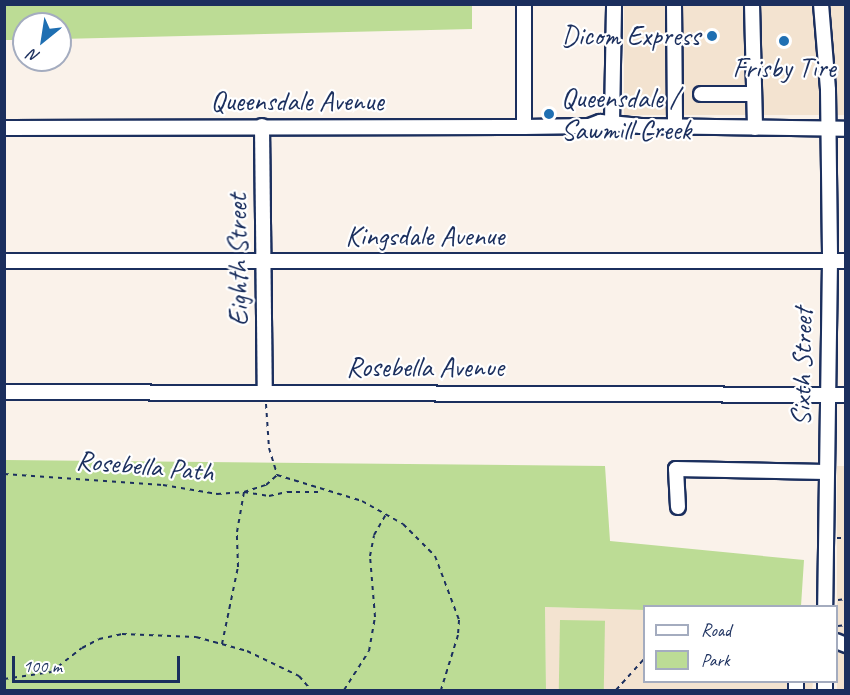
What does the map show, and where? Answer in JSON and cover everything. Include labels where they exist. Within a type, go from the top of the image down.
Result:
[{"type":"street","points":[[524,4],[524,127]]},
{"type":"street","points":[[612,122],[614,4]]},
{"type":"street","points":[[674,4],[675,127]]},
{"type":"street","points":[[752,4],[755,128]]},
{"type":"street","name":"Sixth Street","points":[[821,4],[830,261],[825,605]]},
{"type":"street","points":[[701,94],[754,94]]},
{"type":"street","name":"Queensdale Avenue","points":[[589,126],[612,122],[641,126],[846,129]]},
{"type":"street","name":"Eighth Street","points":[[262,126],[265,393]]},
{"type":"street","name":"Queensdale Avenue","points":[[4,128],[589,126],[621,130],[641,126]]},
{"type":"street","name":"Kingsdale Avenue","points":[[4,261],[846,261]]},
{"type":"street","name":"Rosebella Avenue","points":[[4,392],[846,395]]},
{"type":"street","points":[[678,507],[676,469],[826,471]]},
{"type":"path","points":[[265,393],[269,448],[276,476],[323,492],[362,501],[403,524],[435,556],[459,620],[458,635],[441,690]]},
{"type":"path","name":"Rosebella Path","points":[[4,474],[163,485],[217,494],[244,492],[266,485],[276,476]]},
{"type":"path","points":[[222,644],[238,567],[237,532],[244,492],[269,496],[288,492],[323,492]]},
{"type":"path","points":[[344,690],[369,651],[375,617],[370,556],[374,535],[386,514]]},
{"type":"path","points":[[838,600],[846,599]]},
{"type":"path","points":[[838,626],[846,625]]},
{"type":"path","points":[[4,679],[51,672],[82,648],[99,639],[122,634],[196,637],[222,644],[273,661],[299,676],[310,690]]},
{"type":"path","points":[[616,690],[643,661]]},
{"type":"shaded area","points":[[624,5],[845,5],[845,115],[624,115]]},
{"type":"shaded area","points":[[837,466],[845,466],[845,690],[837,690]]},
{"type":"shaded area","points":[[545,607],[643,610],[643,683],[813,683],[812,690],[546,690]]},
{"type":"green space","points":[[4,5],[472,5],[472,29],[72,39],[72,12],[12,12],[12,40],[5,40]]},
{"type":"green space","points":[[5,460],[605,466],[610,541],[804,560],[801,605],[643,605],[643,610],[545,607],[546,690],[5,690]]},
{"type":"green space","points":[[560,620],[605,621],[604,690],[559,690]]},
{"type":"place","name":"Dicom Express","points":[[712,36]]},
{"type":"place","name":"Frisby Tire","points":[[784,41]]},
{"type":"place","name":"Queensdale / Sawmill Creek","points":[[549,114]]}]
